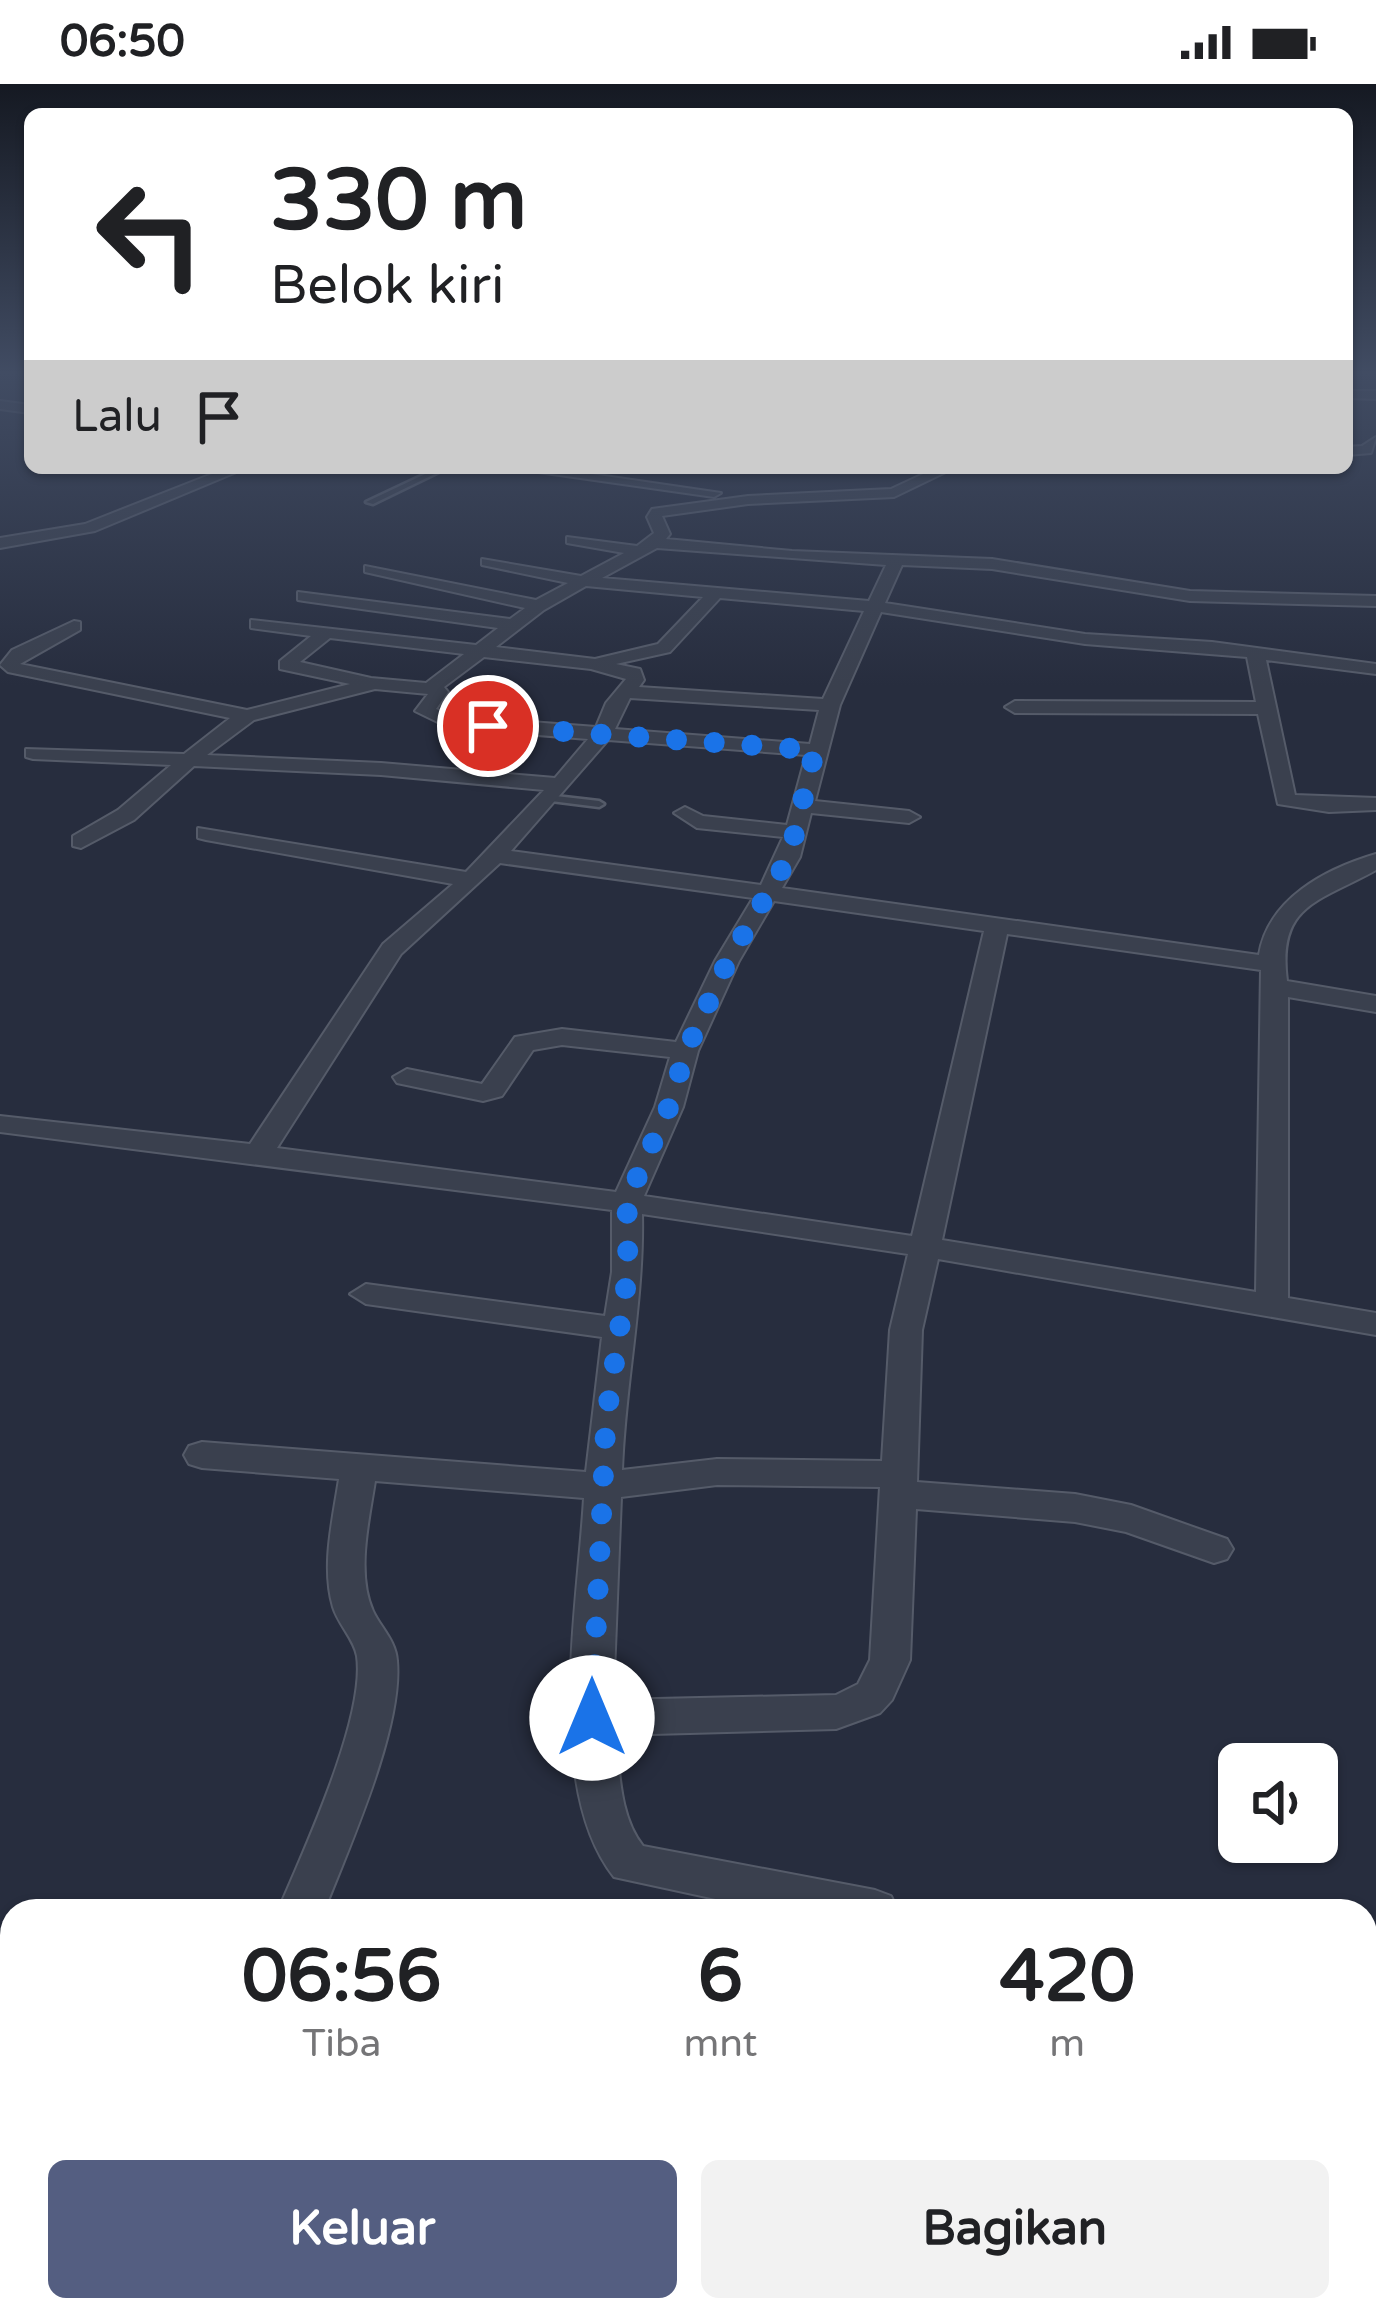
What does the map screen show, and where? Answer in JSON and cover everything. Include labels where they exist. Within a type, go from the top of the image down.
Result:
[{"type":"street","points":[[0,543],[28,544],[66,534],[214,477]]},
{"type":"street","points":[[599,477],[748,500]]},
{"type":"street","points":[[644,483],[650,477]]},
{"type":"street","points":[[430,689],[538,606],[647,547],[662,534],[654,518],[657,512],[748,500],[894,493],[926,477]]},
{"type":"street","points":[[572,540],[992,564],[1181,620],[1256,655],[1376,669]]},
{"type":"street","points":[[814,1899],[630,1863],[614,1843],[604,1810],[592,1718],[601,1486],[628,1272],[627,1200],[669,1107],[686,1051],[728,961],[789,857],[830,705],[897,558]]},
{"type":"street","points":[[488,562],[582,581],[873,606],[1066,637],[1273,602],[1376,601]]},
{"type":"street","points":[[371,569],[538,606]]},
{"type":"street","points":[[591,664],[664,648],[715,594]]},
{"type":"street","points":[[304,596],[512,625]]},
{"type":"street","points":[[257,624],[591,664],[634,674],[635,680],[602,735],[554,792],[370,976],[259,1153]]},
{"type":"street","points":[[74,626],[18,653],[8,667],[247,716]]},
{"type":"street","points":[[325,633],[286,665],[439,692],[425,711],[433,718],[815,750]]},
{"type":"street","points":[[1256,655],[1285,800],[1315,805],[1376,804]]},
{"type":"street","points":[[81,841],[136,817],[189,763],[247,716],[375,683]]},
{"type":"street","points":[[624,692],[830,705]]},
{"type":"street","points":[[1015,707],[1265,708]]},
{"type":"street","points":[[33,753],[381,770],[554,792]]},
{"type":"street","points":[[801,806],[909,818]]},
{"type":"street","points":[[685,813],[697,822],[795,832]]},
{"type":"street","points":[[206,832],[471,880]]},
{"type":"street","points":[[494,855],[997,927],[1272,976],[1376,1004]]},
{"type":"street","points":[[1272,1305],[1272,976],[1285,912],[1299,897],[1376,861]]},
{"type":"street","points":[[592,1718],[836,1712],[872,1699],[890,1660],[906,1330],[997,927]]},
{"type":"street","points":[[407,1077],[483,1094],[492,1090],[524,1043],[548,1039],[686,1051]]},
{"type":"street","points":[[0,1124],[627,1200],[1376,1324]]},
{"type":"street","points":[[366,1294],[619,1329]]},
{"type":"street","points":[[202,1455],[601,1486],[717,1472],[898,1484],[1131,1519],[1214,1549]]},
{"type":"street","points":[[306,1899],[340,1813],[377,1683],[377,1655],[352,1606],[349,1536],[359,1468]]},
{"type":"lane","points":[[370,502],[424,477]]},
{"type":"lane","points":[[554,792],[599,804]]},
{"type":"route","points":[[488,726],[815,750],[789,857],[728,961],[686,1051],[669,1107],[627,1200],[628,1272],[601,1486],[592,1718]]}]
